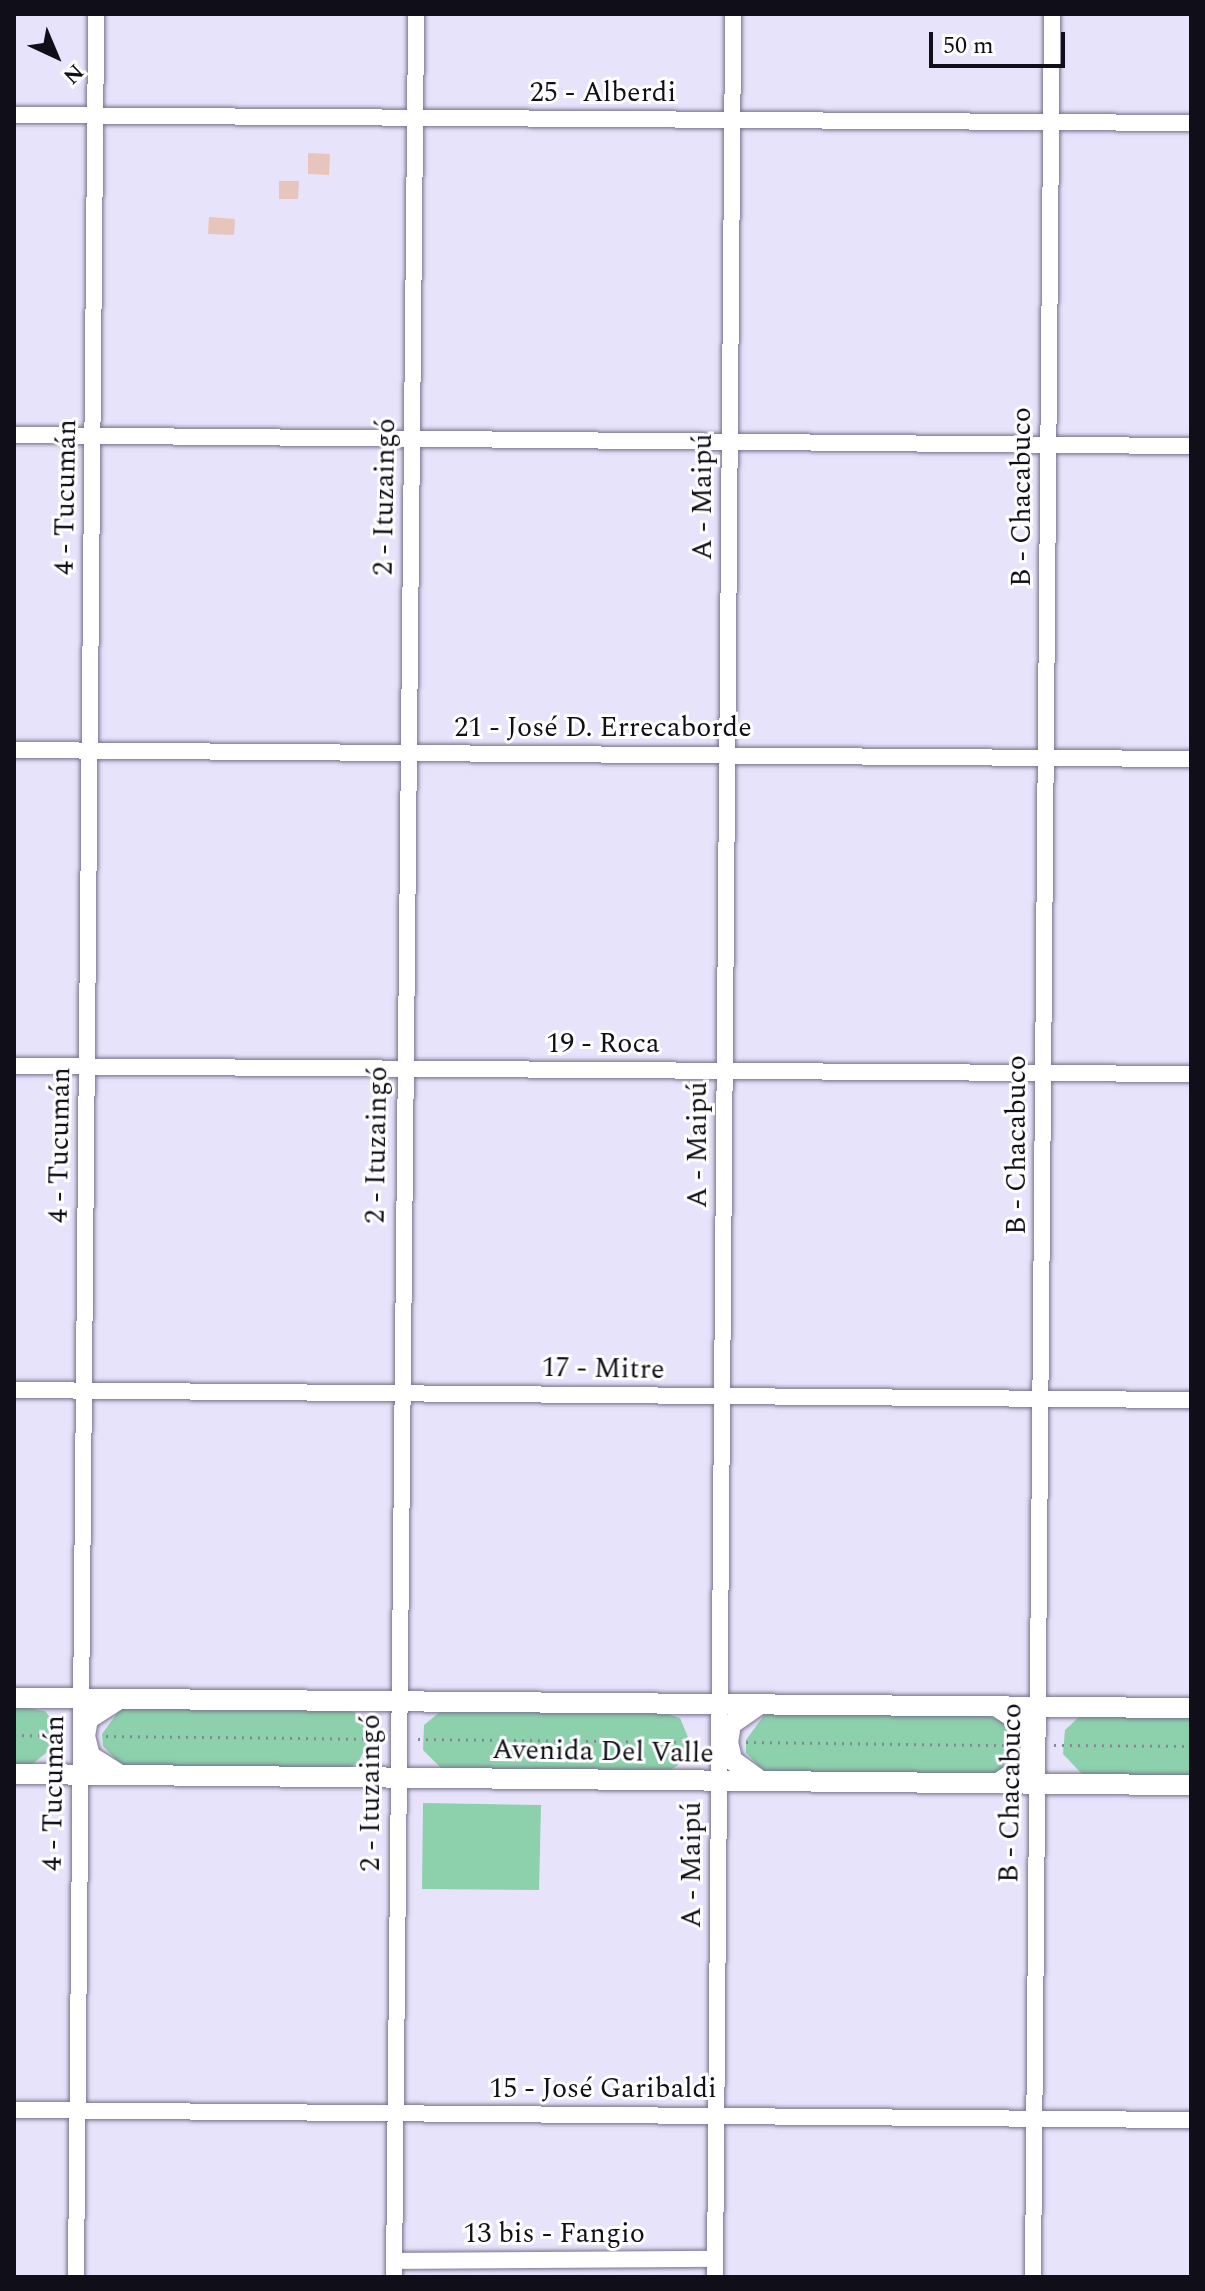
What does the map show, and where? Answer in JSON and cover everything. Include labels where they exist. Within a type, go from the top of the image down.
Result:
[{"type":"street","name":"4 - Tucumán","points":[[76,2277],[96,14]]},
{"type":"street","name":"2 - Ituzaingó","points":[[394,2269],[397,1701],[416,14]]},
{"type":"street","name":"A - Maipú","points":[[715,2277],[719,1781],[724,1742],[719,1704],[733,14]]},
{"type":"street","name":"B - Chacabuco","points":[[1033,2277],[1038,1784],[1034,1745],[1038,1706],[1052,14]]},
{"type":"street","name":"25 - Alberdi","points":[[14,115],[1191,123]]},
{"type":"street","points":[[14,435],[1191,446]]},
{"type":"street","name":"21 - José D. Errecaborde","points":[[14,750],[1191,759]]},
{"type":"street","name":"19 - Roca","points":[[14,1066],[1191,1074]]},
{"type":"street","name":"17 - Mitre","points":[[14,1390],[1191,1400]]},
{"type":"street","name":"Avenida Del Valle","points":[[14,1698],[1191,1708]]},
{"type":"street","points":[[121,1775],[90,1756],[83,1736],[102,1706],[124,1699]]},
{"type":"street","points":[[763,1781],[732,1760],[724,1742],[737,1717],[765,1704]]},
{"type":"street","points":[[993,1783],[1028,1763],[1034,1745],[1026,1726],[996,1706]]},
{"type":"street","name":"Avenida Del Valle","points":[[14,1774],[1191,1785]]},
{"type":"street","name":"15 - José Garibaldi","points":[[14,2110],[1191,2120]]},
{"type":"street","name":"13 bis - Fangio","points":[[394,2269],[715,2259]]},
{"type":"path","points":[[14,1735],[1191,1746]]},
{"type":"green space","points":[[14,1706],[45,1711],[52,1720],[51,1749],[30,1766],[14,1765]]},
{"type":"green space","points":[[121,1708],[345,1709],[360,1714],[370,1738],[358,1763],[345,1769],[123,1767],[103,1746],[102,1734]]},
{"type":"green space","points":[[441,1711],[665,1713],[680,1718],[690,1742],[677,1766],[665,1773],[443,1770],[423,1750],[424,1725]]},
{"type":"green space","points":[[765,1714],[988,1716],[1003,1721],[1014,1745],[1001,1770],[988,1776],[767,1774],[746,1753],[746,1740]]},
{"type":"green space","points":[[1081,1715],[1191,1716],[1191,1776],[1083,1775],[1063,1754],[1065,1730]]},
{"type":"green space","points":[[423,1803],[541,1805],[539,1890],[422,1889]]},
{"type":"building","points":[[308,153],[330,154],[329,175],[308,174]]},
{"type":"building","points":[[279,181],[299,181],[298,199],[279,199]]},
{"type":"building","points":[[209,217],[235,219],[234,235],[208,234]]}]
